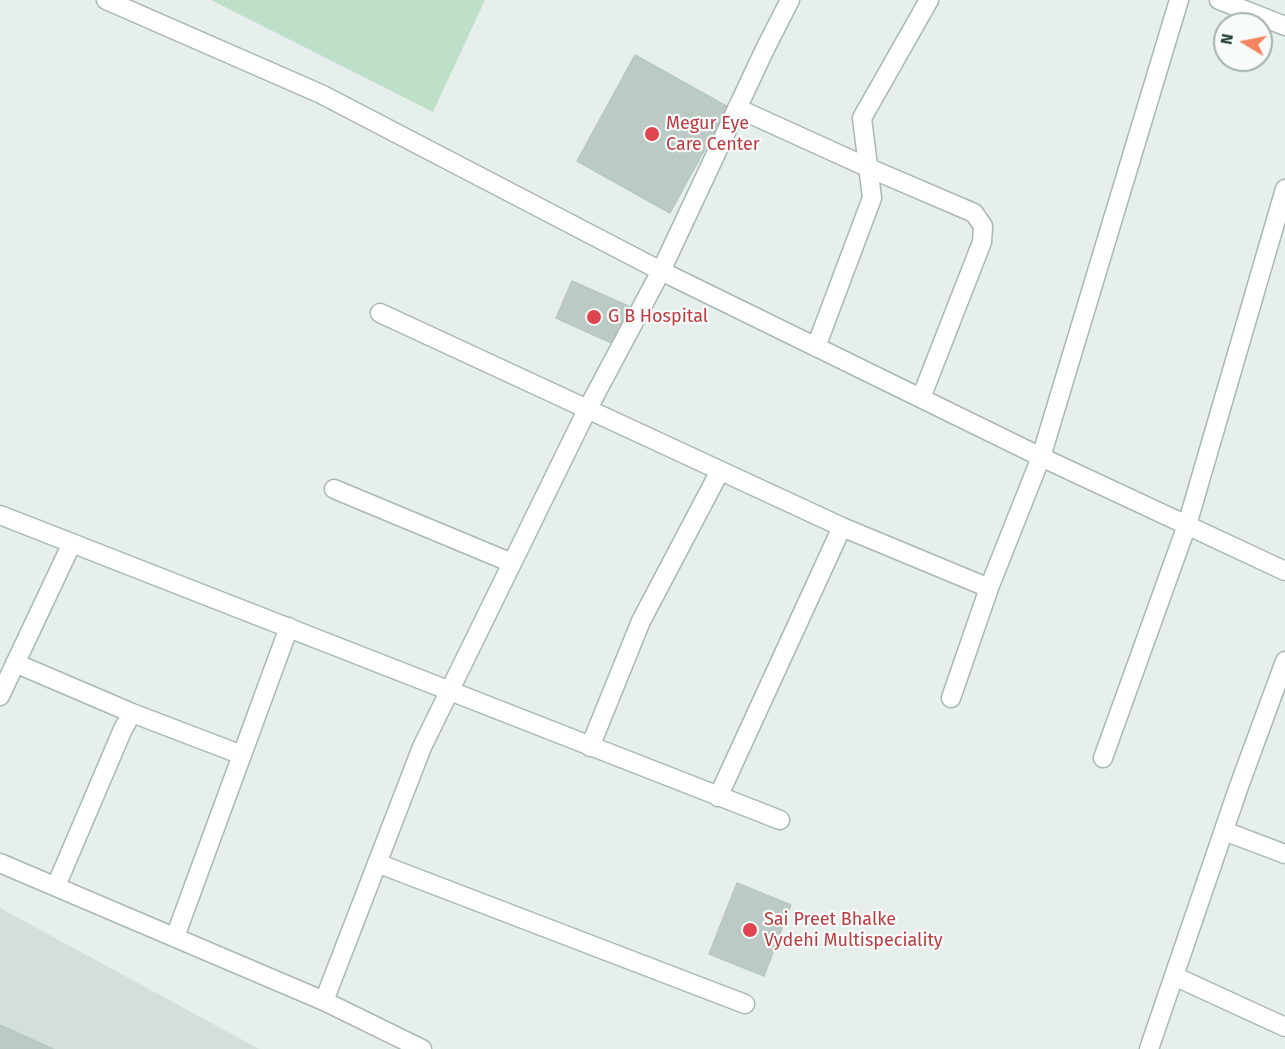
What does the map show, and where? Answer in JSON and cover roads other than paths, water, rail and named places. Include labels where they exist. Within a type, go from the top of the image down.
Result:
[{"type":"street","points":[[106,0],[321,94],[662,271],[1041,457],[1285,571]]},
{"type":"street","points":[[324,1001],[422,747],[587,410],[662,271],[790,0]]},
{"type":"street","points":[[816,347],[872,198],[862,118],[929,0]]},
{"type":"street","points":[[951,698],[989,588],[1041,457],[1179,0]]},
{"type":"street","points":[[1219,0],[1285,26]]},
{"type":"street","points":[[737,108],[974,213],[983,226],[982,242],[921,398]]},
{"type":"street","points":[[1103,758],[1187,525],[1285,189]]},
{"type":"street","points":[[380,313],[842,527],[989,588]]},
{"type":"street","points":[[590,747],[641,621],[720,471]]},
{"type":"street","points":[[334,489],[512,563]]},
{"type":"street","points":[[0,515],[780,820]]},
{"type":"street","points":[[718,797],[842,527]]},
{"type":"street","points":[[0,696],[72,543]]},
{"type":"street","points":[[175,937],[289,627]]},
{"type":"street","points":[[1149,1049],[1285,661]]},
{"type":"street","points":[[15,663],[132,713],[242,755]]},
{"type":"street","points":[[56,886],[123,729],[132,713]]},
{"type":"street","points":[[1224,831],[1285,854]]},
{"type":"street","points":[[0,863],[324,1001],[422,1049]]},
{"type":"street","points":[[377,863],[745,1004]]},
{"type":"street","points":[[1174,976],[1285,1028]]},
{"type":"place","name":"Megur Eye Care Center","points":[[652,134]]},
{"type":"place","name":"G B Hospital","points":[[594,317]]},
{"type":"place","name":"Sai Preet Bhalke Vydehi Multispeciality","points":[[750,930]]}]
